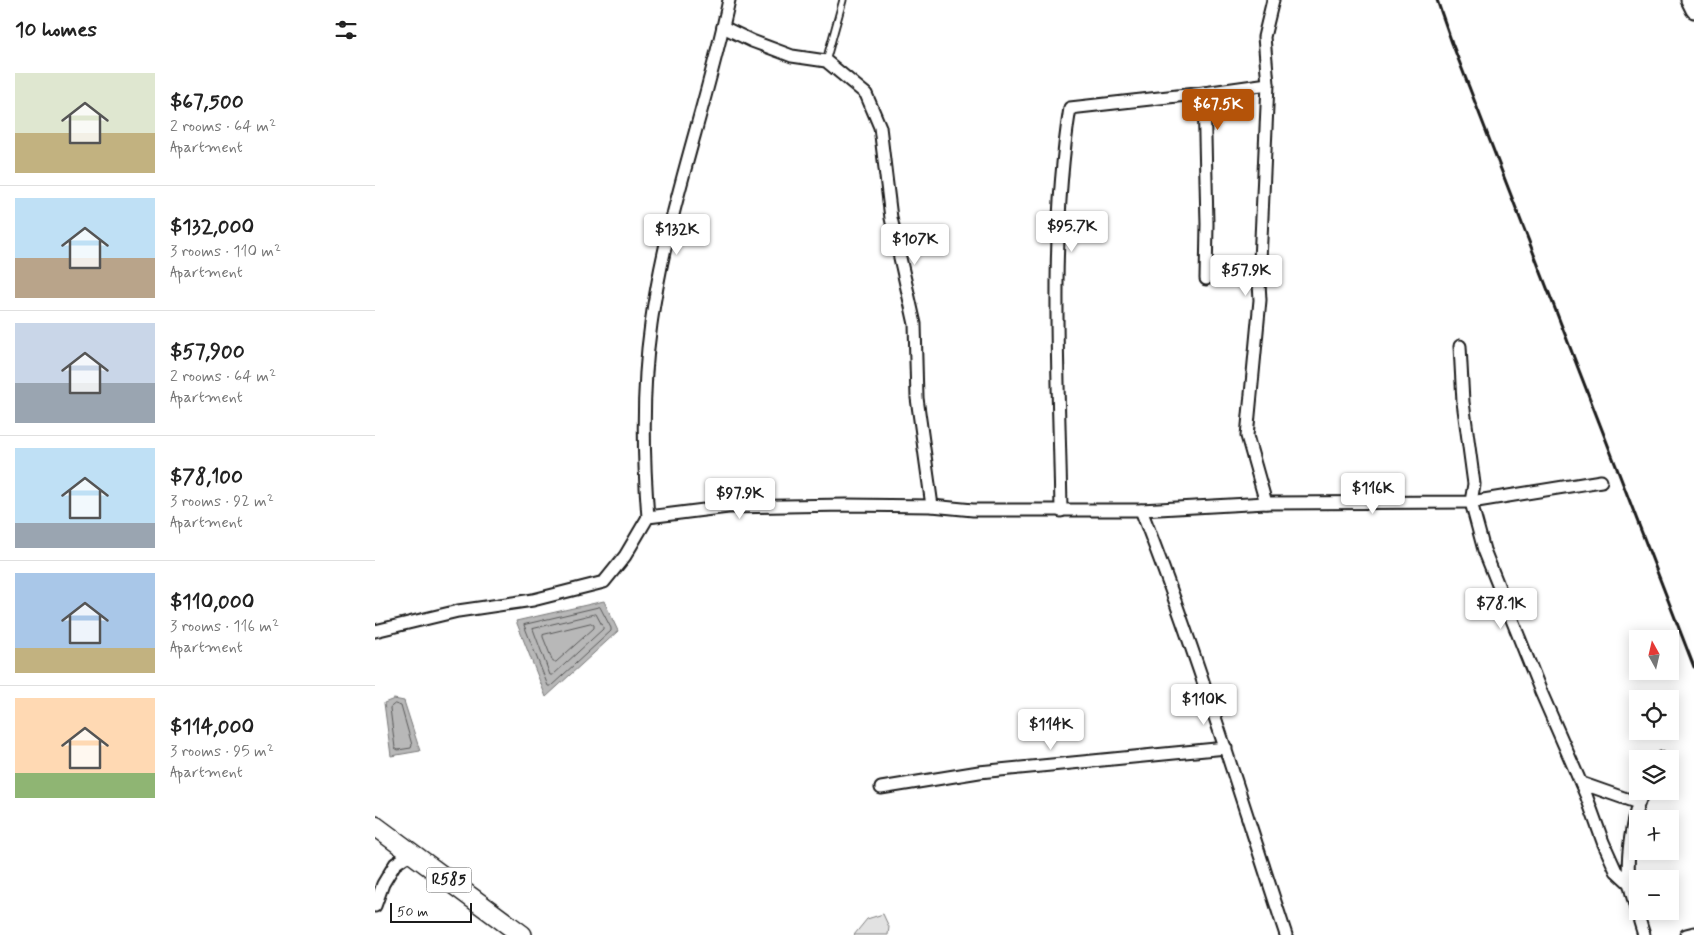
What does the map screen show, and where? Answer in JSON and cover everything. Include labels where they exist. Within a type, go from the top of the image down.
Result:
[{"type":"main road","name":"R585","points":[[375,826],[522,935]]},
{"type":"street","points":[[375,631],[458,611],[533,600],[604,582],[625,556],[648,517],[644,462],[645,396],[651,325],[665,248],[729,0]]},
{"type":"street","points":[[1267,504],[1247,436],[1260,300],[1259,283],[1268,84],[1264,37],[1273,0]]},
{"type":"street","points":[[1689,0],[1694,10]]},
{"type":"street","points":[[723,27],[752,41],[792,56],[826,61],[866,94],[880,126],[891,218],[915,324],[917,398],[932,506]]},
{"type":"street","points":[[1061,511],[1057,315],[1062,156],[1070,108],[1204,94],[1268,84]]},
{"type":"street","points":[[1204,94],[1207,278]]},
{"type":"street","points":[[1459,346],[1463,402],[1474,484],[1471,502],[1484,550],[1581,783],[1603,842],[1616,871],[1629,883]]},
{"type":"street","points":[[648,517],[727,507],[846,504],[932,506],[973,510],[1061,511],[1141,510],[1267,504],[1471,502],[1601,481]]},
{"type":"street","points":[[1141,510],[1162,563],[1226,748],[1286,935]]},
{"type":"street","points":[[881,788],[979,772],[1226,748]]},
{"type":"street","points":[[1581,783],[1638,803]]},
{"type":"street","points":[[1629,870],[1633,824],[1640,800]]},
{"type":"street","points":[[375,906],[383,884],[395,864],[411,852]]},
{"type":"street","points":[[1640,920],[1644,935]]},
{"type":"street","points":[[1686,935],[1694,933]]},
{"type":"lane","points":[[826,61],[843,0]]},
{"type":"shaded area","points":[[883,914],[889,927],[888,935],[854,935],[867,919]]},
{"type":"water","points":[[604,601],[618,631],[546,697],[516,621]]},
{"type":"water","points":[[394,699],[404,701],[420,751],[391,756],[384,703]]},
{"type":"railway","points":[[1437,0],[1694,667]]}]
